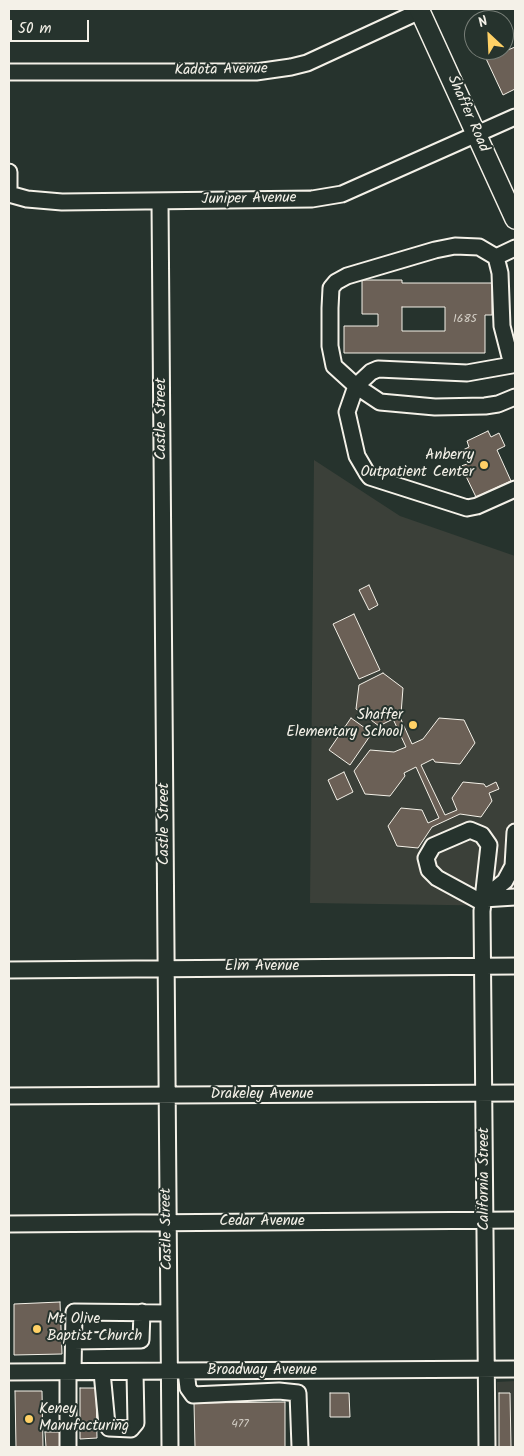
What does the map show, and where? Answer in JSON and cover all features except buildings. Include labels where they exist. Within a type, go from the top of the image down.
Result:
[{"type":"main road","name":"Shaffer Road","points":[[420,10],[515,219]]},
{"type":"street","name":"Kadota Avenue","points":[[9,72],[256,72],[291,68],[308,63],[420,10]]},
{"type":"street","name":"Juniper Avenue","points":[[9,194],[27,199],[62,202],[312,199],[342,194],[515,117]]},
{"type":"street","points":[[9,172],[9,194]]},
{"type":"street","name":"Castle Street","points":[[160,202],[170,1447]]},
{"type":"street","points":[[515,397],[498,404],[486,406],[435,407],[380,402],[356,386],[334,366],[330,346],[331,288],[336,282],[347,276],[413,256],[455,246],[479,247],[496,257],[500,273],[502,326],[514,367],[467,373],[378,369],[370,372],[356,386],[347,412],[357,456],[370,477],[467,508],[477,506],[515,489]]},
{"type":"street","points":[[496,257],[515,248]]},
{"type":"street","name":"California Street","points":[[483,904],[438,878],[429,870],[426,858],[433,846],[470,830],[482,835],[489,845],[483,904],[487,1447]]},
{"type":"street","points":[[483,904],[505,881],[513,866],[515,832]]},
{"type":"street","points":[[483,904],[515,898]]},
{"type":"street","name":"Elm Avenue","points":[[9,970],[515,966]]},
{"type":"street","name":"Drakeley Avenue","points":[[9,1096],[515,1094]]},
{"type":"street","name":"Cedar Avenue","points":[[9,1224],[515,1220]]},
{"type":"street","points":[[68,1447],[74,1312],[168,1313]]},
{"type":"street","points":[[74,1341],[142,1340],[142,1312]]},
{"type":"street","name":"Broadway Avenue","points":[[9,1372],[515,1369]]},
{"type":"street","points":[[102,1372],[107,1424],[110,1428],[131,1428],[136,1423],[135,1372]]},
{"type":"street","points":[[186,1372],[188,1388],[194,1395],[279,1391],[298,1393],[300,1447]]},
{"type":"shaded area","name":"Shaffer Elementary School","points":[[314,460],[400,516],[515,556],[515,906],[310,903]]},
{"type":"shaded area","points":[[515,1381],[515,1447],[496,1447],[497,1382]]},
{"type":"place","name":"Anberry Outpatient Center","points":[[484,465]]},
{"type":"place","name":"Shaffer Elementary School","points":[[413,725]]},
{"type":"place","name":"Mt Olive Baptist Church","points":[[37,1329]]},
{"type":"place","name":"Keney Manufacturing","points":[[29,1419]]}]
